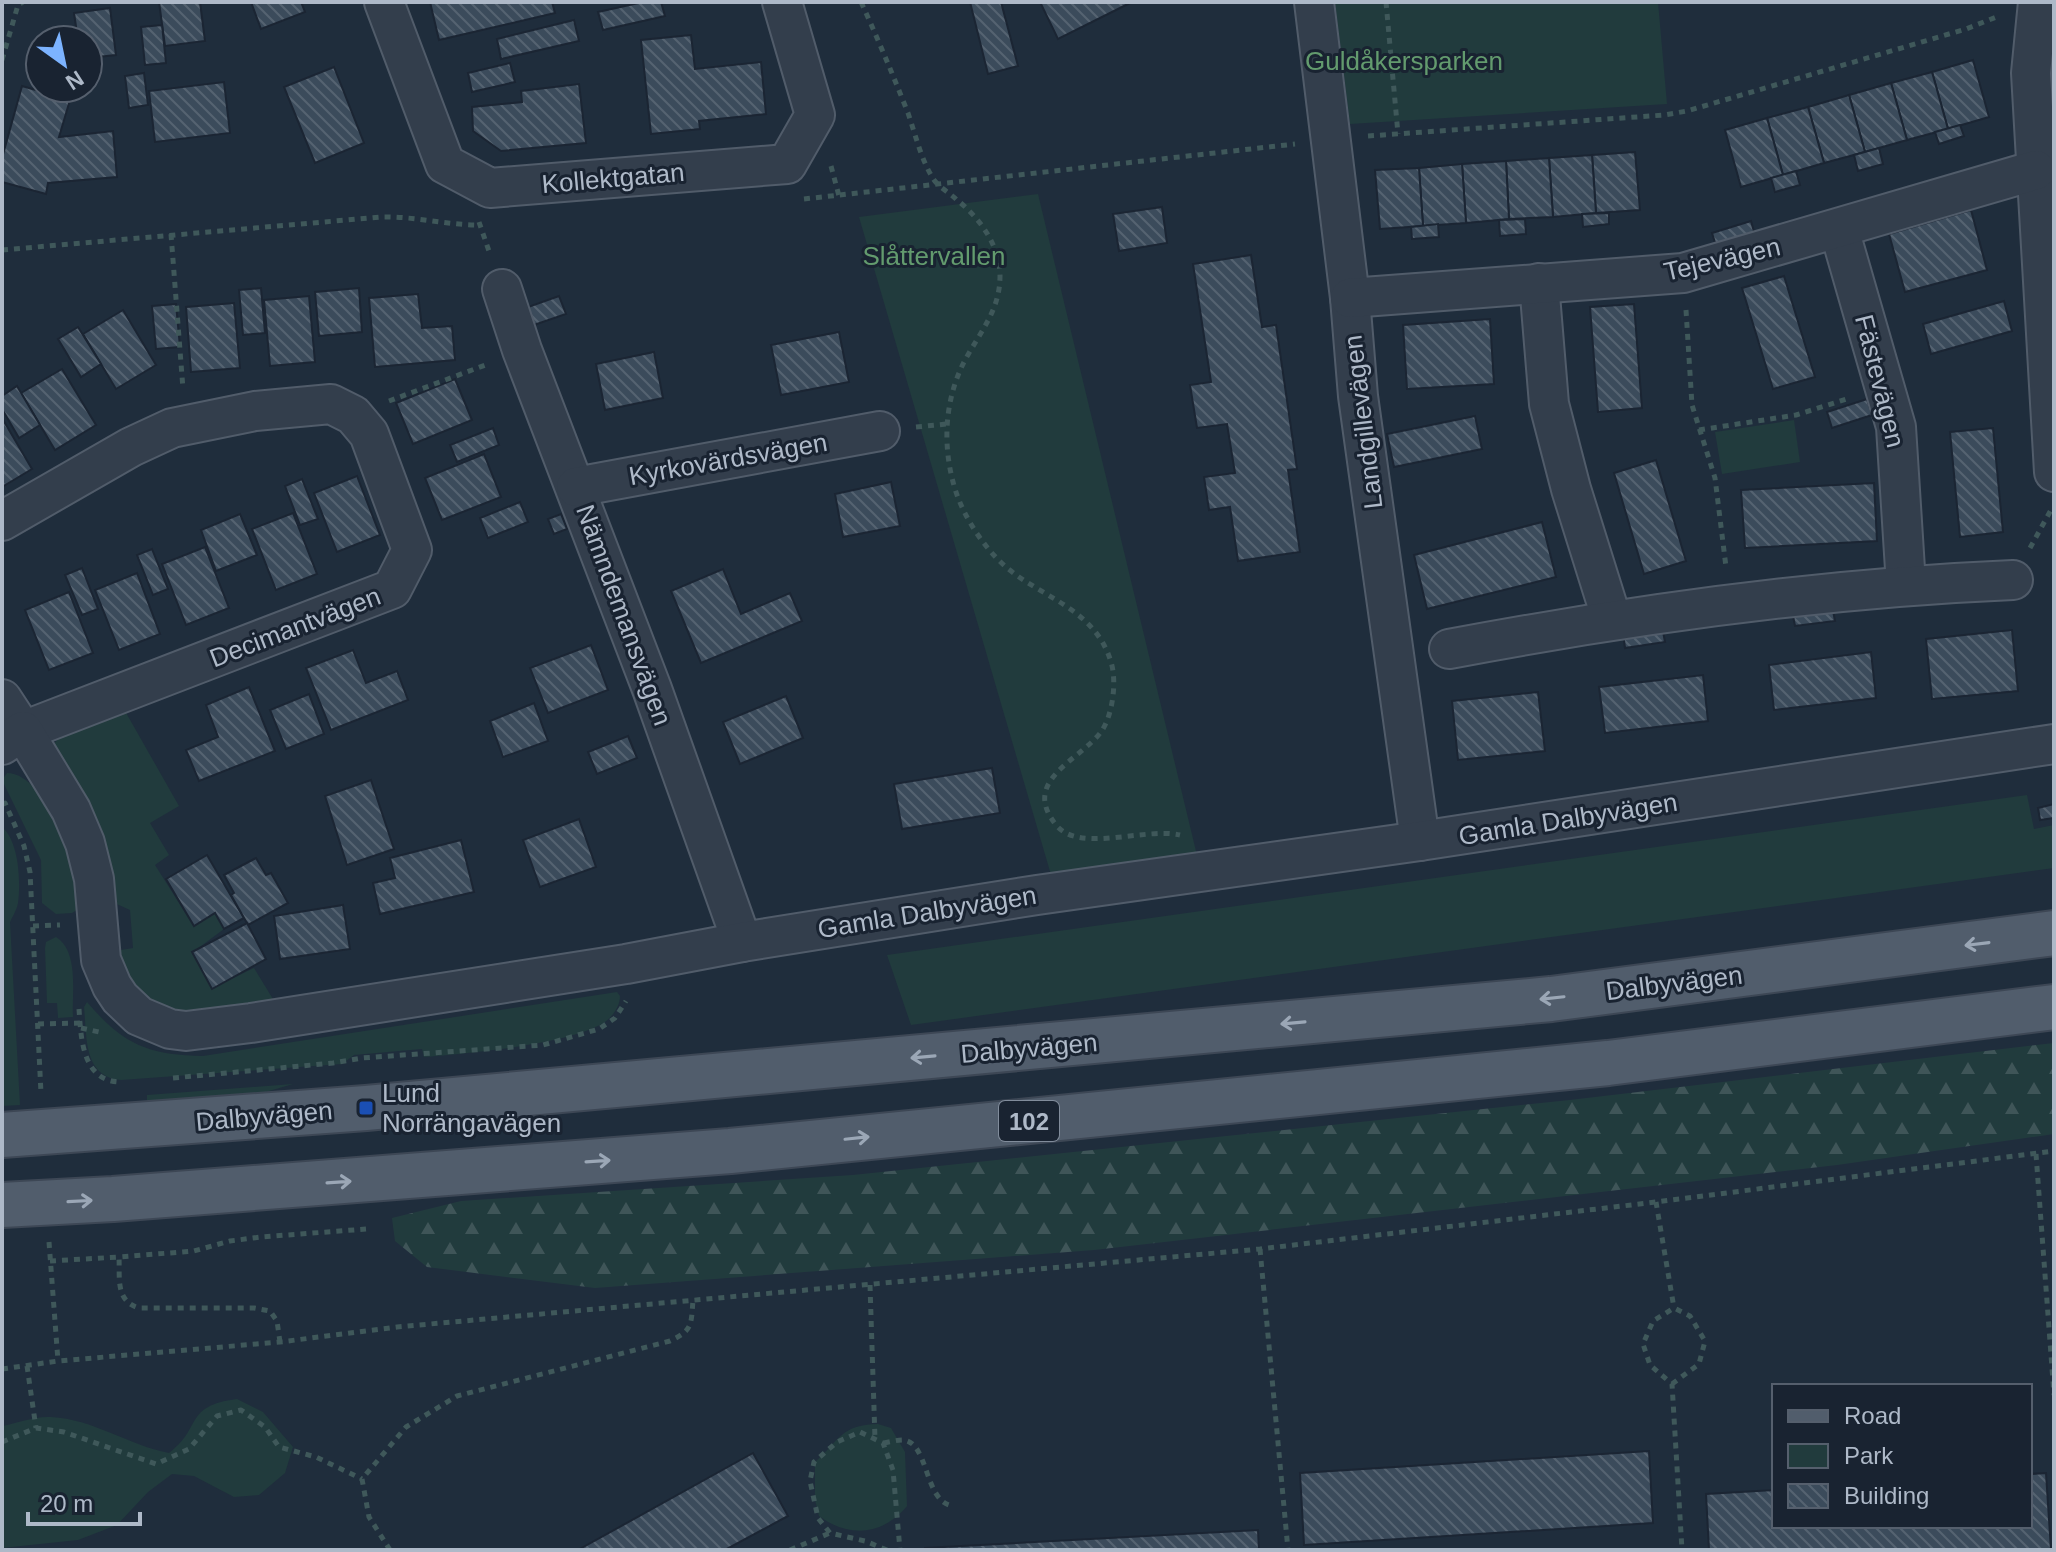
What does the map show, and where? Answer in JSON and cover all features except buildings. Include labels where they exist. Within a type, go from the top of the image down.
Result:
[{"type":"main road","name":"Dalbyvägen","points":[[2,1135],[412,1104],[1551,999],[2054,933]]},
{"type":"main road","name":"102","points":[[2,1205],[730,1151],[1608,1063],[2054,1007]]},
{"type":"street","name":"Kollektgatan","points":[[384,2],[445,164],[490,188],[787,164],[815,115],[782,2]]},
{"type":"street","name":"Landgillevägen","points":[[1314,2],[1350,298],[1358,396],[1420,841]]},
{"type":"street","points":[[2021,7],[2031,73],[2049,315],[2054,472]]},
{"type":"street","name":"Tejevägen","points":[[1350,298],[1683,273],[2036,170]]},
{"type":"street","name":"Fästevägen","points":[[1839,229],[1886,387],[1899,447],[1906,585]]},
{"type":"street","points":[[1539,283],[1549,404],[1612,620]]},
{"type":"street","name":"Nämndemansvägen","points":[[517,319],[742,942]]},
{"type":"street","points":[[2,521],[131,447],[186,424],[255,411],[331,404],[353,415]]},
{"type":"street","name":"Decimantvägen","points":[[12,738],[392,589],[412,550],[369,434],[353,415]]},
{"type":"street","name":"Kyrkovärdsvägen","points":[[576,487],[880,431]]},
{"type":"street","points":[[1449,649],[1612,620],[1730,605],[1906,585],[2013,580]]},
{"type":"street","name":"Gamla Dalbyvägen","points":[[2,699],[12,738],[71,810],[85,843],[94,879],[101,960],[120,998],[139,1016],[155,1024],[170,1029],[208,1030],[1037,895],[1420,841],[2054,744]]},
{"type":"path","points":[[2,60],[18,5],[23,2]]},
{"type":"path","points":[[861,2],[884,53],[925,165],[937,184],[961,202],[990,238],[999,258],[999,297],[953,386],[949,407],[947,447],[956,493],[989,550],[1006,567],[1065,603],[1084,619],[1099,634],[1112,665],[1112,696],[1103,729],[1046,786],[1045,801],[1049,813],[1066,834],[1079,838],[1152,832],[1180,835],[1195,846],[1201,872]]},
{"type":"path","points":[[1386,2],[1398,134]]},
{"type":"path","points":[[792,200],[1330,140],[1664,115],[1687,111],[1966,29],[2021,7]]},
{"type":"path","points":[[353,415],[517,319],[464,175]]},
{"type":"path","points":[[2,250],[381,217],[406,217],[453,225],[495,224]]},
{"type":"path","points":[[171,234],[186,424]]},
{"type":"path","points":[[1683,273],[1692,405],[1715,478],[1730,605]]},
{"type":"path","points":[[1699,430],[1796,415],[1886,387]]},
{"type":"path","points":[[2013,580],[2054,504]]},
{"type":"path","points":[[3,802],[24,846],[30,872],[42,1106]]},
{"type":"path","points":[[363,1069],[362,1058],[543,1045],[590,1033],[607,1024],[626,1004],[629,987],[626,964]]},
{"type":"path","points":[[38,1024],[80,1023]]},
{"type":"path","points":[[2,1369],[58,1361],[280,1342],[397,1327],[1260,1249],[2054,1151]]},
{"type":"path","points":[[2036,1154],[2054,1395]]},
{"type":"path","points":[[1656,1202],[1674,1308]]},
{"type":"path","points":[[50,1261],[194,1251],[230,1241],[261,1237],[366,1229]]},
{"type":"path","points":[[49,1231],[58,1361]]},
{"type":"path","points":[[1260,1249],[1288,1550]]},
{"type":"path","points":[[119,1257],[122,1298],[128,1305],[139,1308],[254,1308],[270,1311],[277,1321],[280,1342]]},
{"type":"path","points":[[870,1285],[875,1439]]},
{"type":"path","points":[[362,1479],[406,1427],[457,1396],[670,1341],[685,1334],[691,1325],[693,1300]]},
{"type":"path","points":[[1674,1308],[1653,1321],[1643,1344],[1650,1365],[1672,1384],[1681,1550]]},
{"type":"path","points":[[1672,1384],[1699,1364],[1705,1341],[1690,1316],[1674,1308]]},
{"type":"path","points":[[27,1366],[36,1428]]},
{"type":"path","points":[[2,1442],[36,1428],[64,1432],[156,1464],[189,1449],[217,1416],[241,1410],[265,1427],[279,1447],[316,1457],[362,1479]]},
{"type":"path","points":[[830,1533],[818,1518],[810,1481],[814,1462],[837,1442],[860,1432],[883,1443],[905,1440],[916,1447],[939,1499],[949,1505]]},
{"type":"path","points":[[883,1443],[893,1470],[900,1550]]},
{"type":"path","points":[[362,1479],[369,1517],[390,1550]]},
{"type":"path","points":[[790,1550],[830,1533],[887,1550]]},
{"type":"green space","name":"Guldåkersparken","points":[[1335,2],[1658,2],[1667,104],[1350,124]]},
{"type":"green space","name":"Slåttervallen","points":[[1038,194],[1201,872],[1056,892],[859,217]]},
{"type":"green space","points":[[1794,420],[1800,462],[1722,474],[1715,432]]},
{"type":"green space","points":[[125,711],[179,806],[150,823],[169,855],[155,865],[193,925],[215,913],[224,929],[193,952],[212,988],[254,968],[276,1004],[188,1015],[162,1009],[130,987],[115,951],[133,948],[130,910],[110,901],[48,750],[62,735]]},
{"type":"green space","points":[[7,773],[22,777],[35,789],[58,828],[78,892],[80,908],[72,913],[56,914],[42,903],[41,860],[2,780]]},
{"type":"green space","points":[[2027,795],[2034,829],[2054,825],[2054,868],[911,1025],[887,955]]},
{"type":"green space","points":[[2,827],[12,842],[19,873],[18,903],[10,922],[20,1105],[2,1106]]},
{"type":"green space","points":[[56,937],[63,943],[71,962],[73,1017],[58,1018],[57,1003],[47,1003],[45,948],[46,942]]},
{"type":"green space","points":[[617,992],[620,996],[617,1007],[605,1022],[589,1030],[544,1042],[442,1056],[424,1057],[422,1049],[354,1055],[342,1064],[121,1080],[100,1072],[93,1063],[87,1042],[84,1007],[87,1002],[112,1028],[151,1050],[203,1056]]},
{"type":"green space","points":[[2054,1043],[2054,1134],[1837,1165],[1094,1250],[595,1288],[427,1267],[395,1241],[392,1218],[461,1201],[853,1175],[1570,1100]]},
{"type":"green space","points":[[293,1084],[246,1098],[147,1103],[147,1095]]},
{"type":"green space","points":[[237,1399],[263,1412],[293,1447],[285,1473],[259,1495],[234,1497],[194,1476],[172,1474],[148,1492],[117,1525],[78,1540],[2,1548],[2,1426],[39,1418],[66,1419],[169,1453],[208,1407]]},
{"type":"green space","points":[[878,1424],[891,1428],[905,1452],[907,1506],[876,1528],[842,1528],[819,1516],[815,1500],[815,1462],[848,1431]]},
{"type":"place","name":"Lund Norrängavägen","points":[[366,1108]]}]
